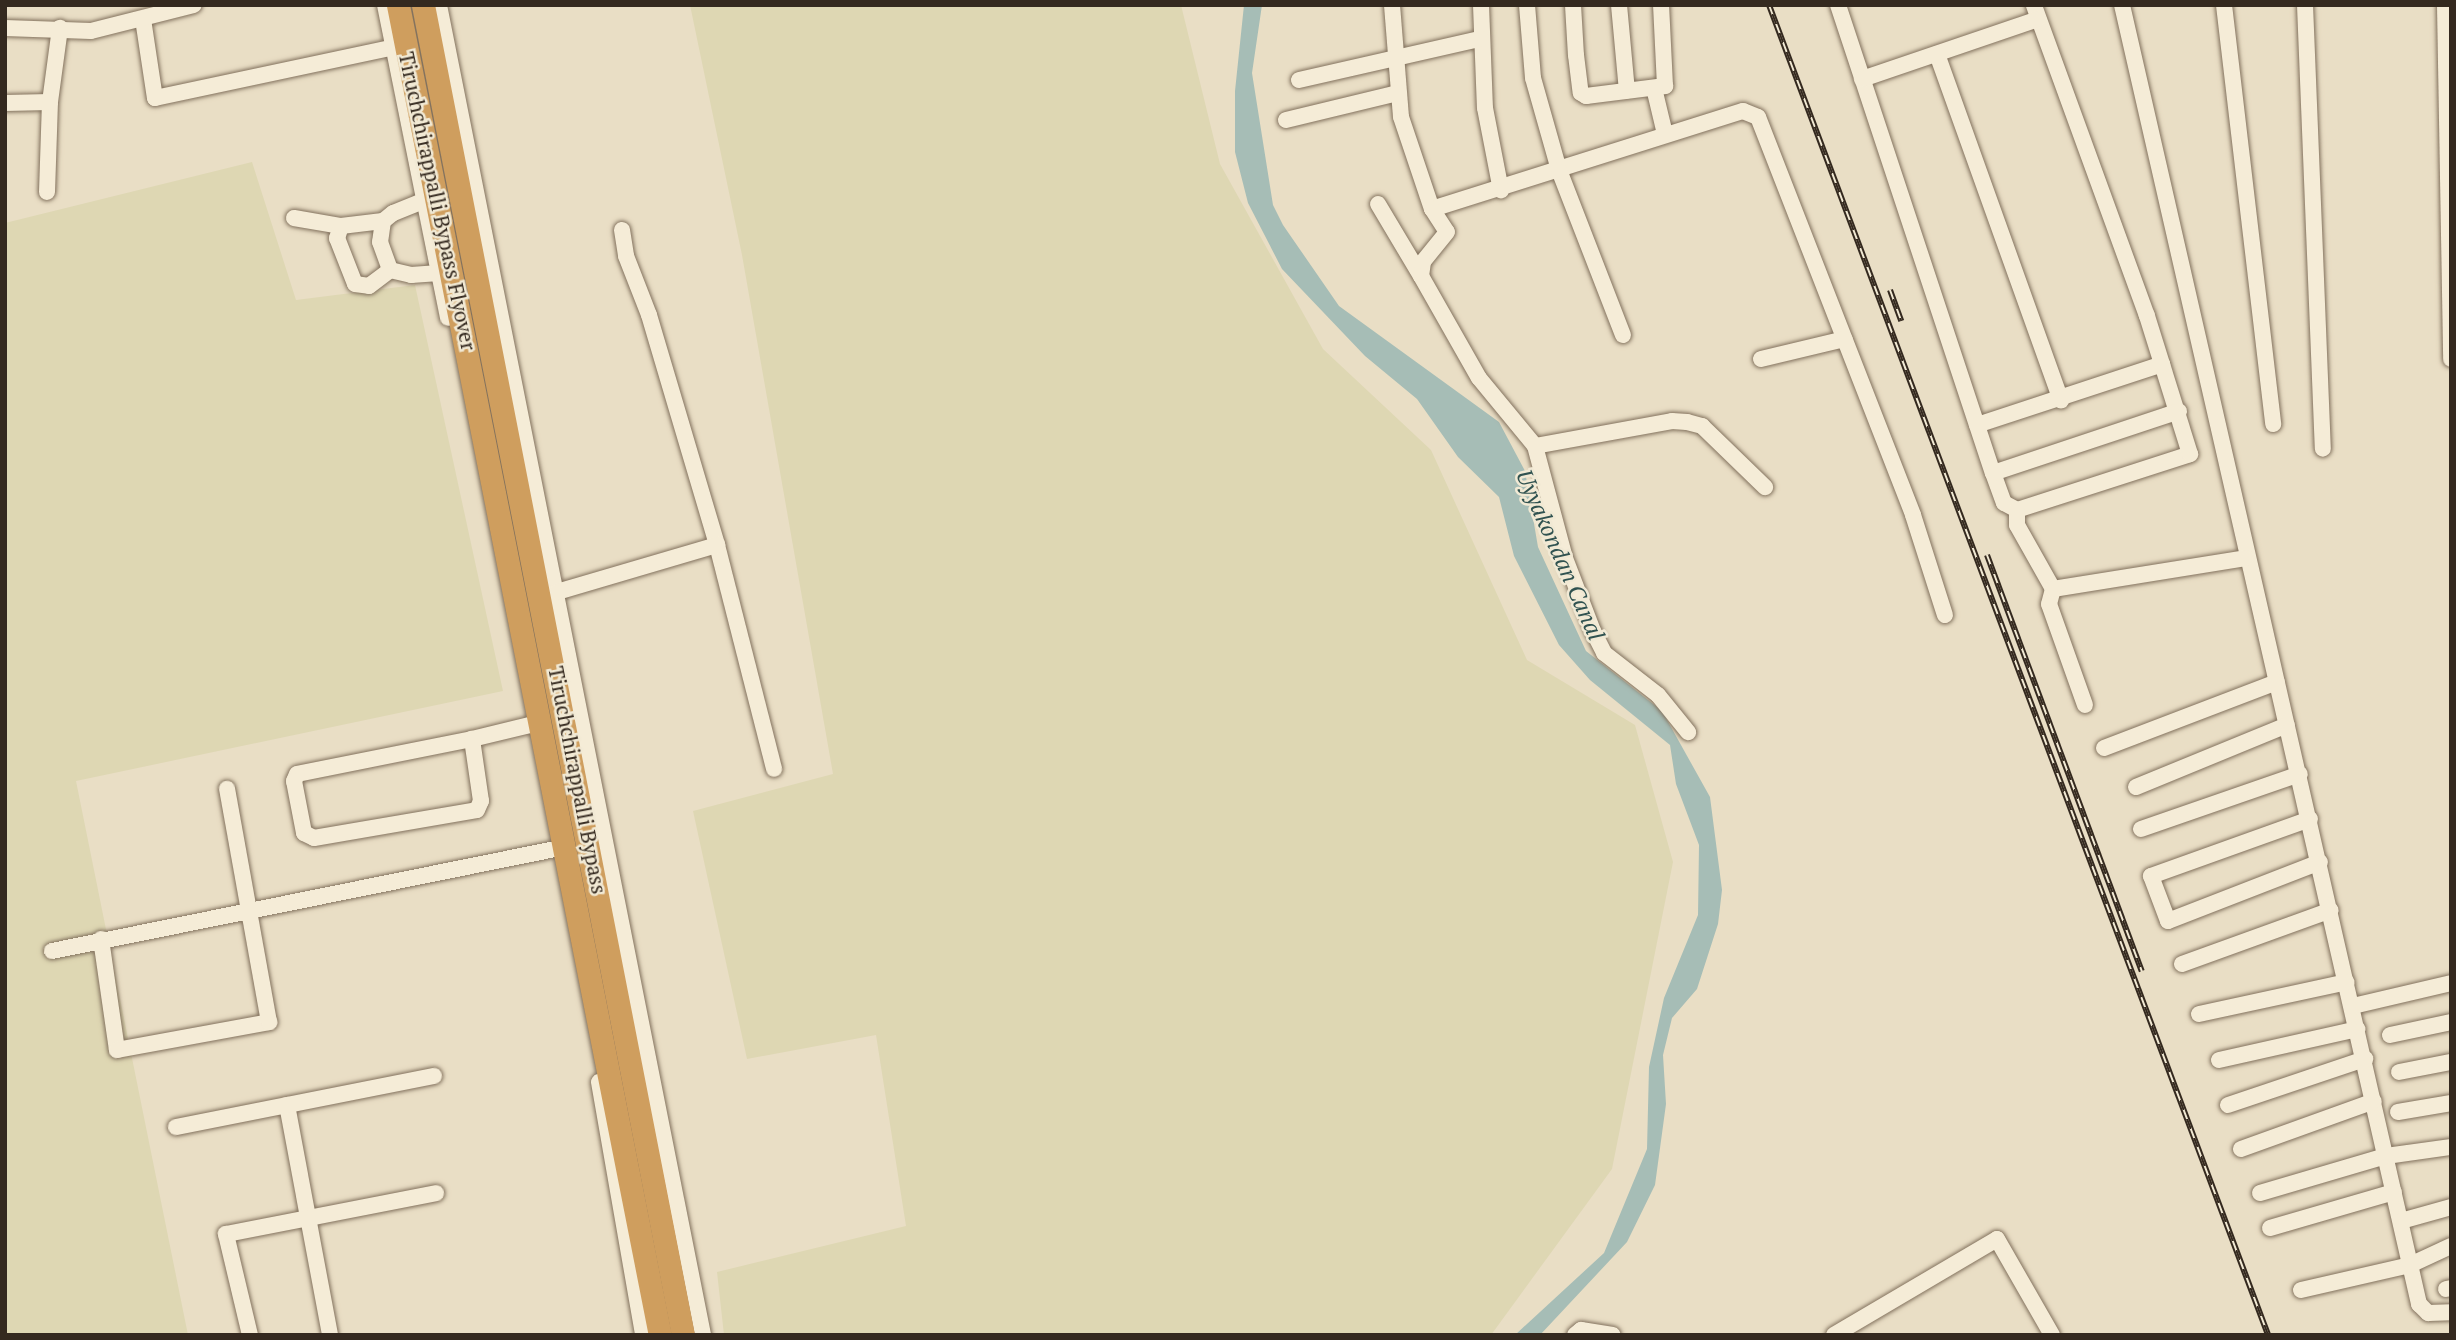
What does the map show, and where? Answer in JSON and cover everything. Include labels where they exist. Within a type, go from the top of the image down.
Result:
[{"type":"highway","name":"Tiruchchirappalli Bypass Flyover","points":[[398,5],[470,390]]},
{"type":"highway","name":"Tiruchchirappalli Bypass Flyover","points":[[423,5],[468,227]]},
{"type":"highway","name":"Tiruchchirappalli Bypass","points":[[468,227],[683,1335]]},
{"type":"highway","name":"Tiruchchirappalli Bypass","points":[[470,390],[660,1335]]},
{"type":"street","points":[[5,28],[91,31],[194,5]]},
{"type":"street","points":[[385,5],[439,273],[470,390],[643,1335]]},
{"type":"street","points":[[439,5],[703,1335]]},
{"type":"street","points":[[1392,5],[1393,56],[1398,93],[1417,174],[1432,209],[1447,232],[1423,262],[1420,276]]},
{"type":"street","points":[[1481,5],[1480,39],[1485,108],[1501,190]]},
{"type":"street","points":[[1527,5],[1533,78],[1559,170],[1623,335]]},
{"type":"street","points":[[1573,5],[1581,93],[1627,92],[1666,84],[1661,5]]},
{"type":"street","points":[[1619,5],[1627,92]]},
{"type":"street","points":[[1838,5],[1862,79],[1978,425],[1993,473],[2004,503],[2017,510],[2190,454],[2179,411],[2036,12],[1937,54],[1862,79]]},
{"type":"street","points":[[2122,5],[2145,120],[2227,455],[2246,558],[2300,774],[2410,1265],[2423,1311],[2451,1312]]},
{"type":"street","points":[[2224,5],[2273,424]]},
{"type":"street","points":[[2305,5],[2323,449]]},
{"type":"street","points":[[2445,5],[2451,359]]},
{"type":"street","points":[[143,19],[155,98],[394,47]]},
{"type":"street","points":[[47,192],[50,102],[60,28]]},
{"type":"street","points":[[1299,79],[1393,56],[1480,39]]},
{"type":"street","points":[[1937,54],[2061,400]]},
{"type":"street","points":[[1654,88],[1665,134]]},
{"type":"street","points":[[1286,120],[1398,93]]},
{"type":"street","points":[[5,103],[50,102]]},
{"type":"street","points":[[1432,209],[1501,190],[1665,134],[1743,111],[1758,117],[1913,515],[1945,615]]},
{"type":"street","points":[[294,218],[341,226],[383,221],[393,212],[424,201]]},
{"type":"street","points":[[1378,204],[1479,378],[1535,446],[1565,558],[1604,653],[1658,695],[1688,732]]},
{"type":"street","points":[[383,221],[380,242],[390,271]]},
{"type":"street","points":[[341,226],[337,238],[355,284],[369,286],[390,271],[411,275],[439,273]]},
{"type":"street","points":[[622,230],[626,256],[649,315],[717,545],[774,769]]},
{"type":"street","points":[[1761,359],[1845,339]]},
{"type":"street","points":[[1978,425],[2061,400],[2162,364]]},
{"type":"street","points":[[1993,473],[2179,411]]},
{"type":"street","points":[[1535,446],[1672,421],[1687,422],[1702,426],[1765,487]]},
{"type":"street","points":[[2017,510],[2017,525],[2053,589],[2049,604],[2085,705]]},
{"type":"street","points":[[557,592],[717,545]]},
{"type":"street","points":[[2053,589],[2246,558]]},
{"type":"street","points":[[2104,748],[2277,682]]},
{"type":"street","points":[[472,739],[481,801],[477,810],[314,838],[304,833],[297,774],[530,725]]},
{"type":"street","points":[[2136,787],[2287,725]]},
{"type":"street","points":[[2141,829],[2300,774]]},
{"type":"street","points":[[101,939],[117,1050],[269,1022],[227,789]]},
{"type":"street","points":[[2310,819],[2151,876],[2168,921],[2320,862]]},
{"type":"street","points":[[52,951],[555,849]]},
{"type":"street","points":[[2182,964],[2331,910]]},
{"type":"street","points":[[2199,1014],[2347,982]]},
{"type":"street","points":[[2353,1006],[2451,983]]},
{"type":"street","points":[[2390,1035],[2451,1022]]},
{"type":"street","points":[[2220,1060],[2358,1029]]},
{"type":"street","points":[[2228,1105],[2365,1059]]},
{"type":"street","points":[[2399,1072],[2451,1062]]},
{"type":"street","points":[[176,1127],[434,1076]]},
{"type":"street","points":[[2241,1149],[2374,1101]]},
{"type":"street","points":[[2398,1112],[2451,1103]]},
{"type":"street","points":[[287,1105],[330,1335]]},
{"type":"street","points":[[2260,1193],[2386,1156],[2451,1147]]},
{"type":"street","points":[[2270,1228],[2394,1192]]},
{"type":"street","points":[[250,1335],[226,1234],[307,1221],[436,1193]]},
{"type":"street","points":[[2401,1221],[2451,1207]]},
{"type":"street","points":[[1834,1335],[1997,1239],[2052,1335]]},
{"type":"street","points":[[2301,1290],[2410,1265],[2451,1246]]},
{"type":"street","points":[[1575,1335],[1581,1330],[1613,1335]]},
{"type":"shaded area","points":[[690,5],[1181,5],[1220,164],[1323,349],[1431,450],[1527,660],[1635,725],[1673,862],[1612,1169],[1491,1335],[724,1335],[717,1272],[906,1226],[876,1035],[747,1059],[693,811],[833,774],[742,255]]},
{"type":"shaded area","points":[[252,162],[296,300],[415,285],[503,691],[76,781],[188,1335],[5,1335],[5,223]]},
{"type":"water","points":[[1244,5],[1262,5],[1252,73],[1273,205],[1283,225],[1339,306],[1499,422],[1525,471],[1538,547],[1586,651],[1662,711],[1710,797],[1722,890],[1718,924],[1697,989],[1672,1018],[1663,1055],[1666,1104],[1655,1185],[1627,1242],[1540,1335],[1515,1335],[1604,1253],[1647,1149],[1649,1067],[1664,998],[1698,915],[1699,845],[1676,784],[1670,745],[1590,680],[1559,645],[1514,556],[1499,497],[1458,457],[1417,399],[1365,356],[1282,269],[1248,203],[1235,152],[1235,91]]},
{"type":"railway","points":[[1769,5],[2268,1335]]},
{"type":"railway","points":[[1890,290],[1901,321]]},
{"type":"railway","points":[[1987,555],[2142,971]]},
{"type":"water label","name":"Uyyakondan Canal","points":[[1560,555]]}]
